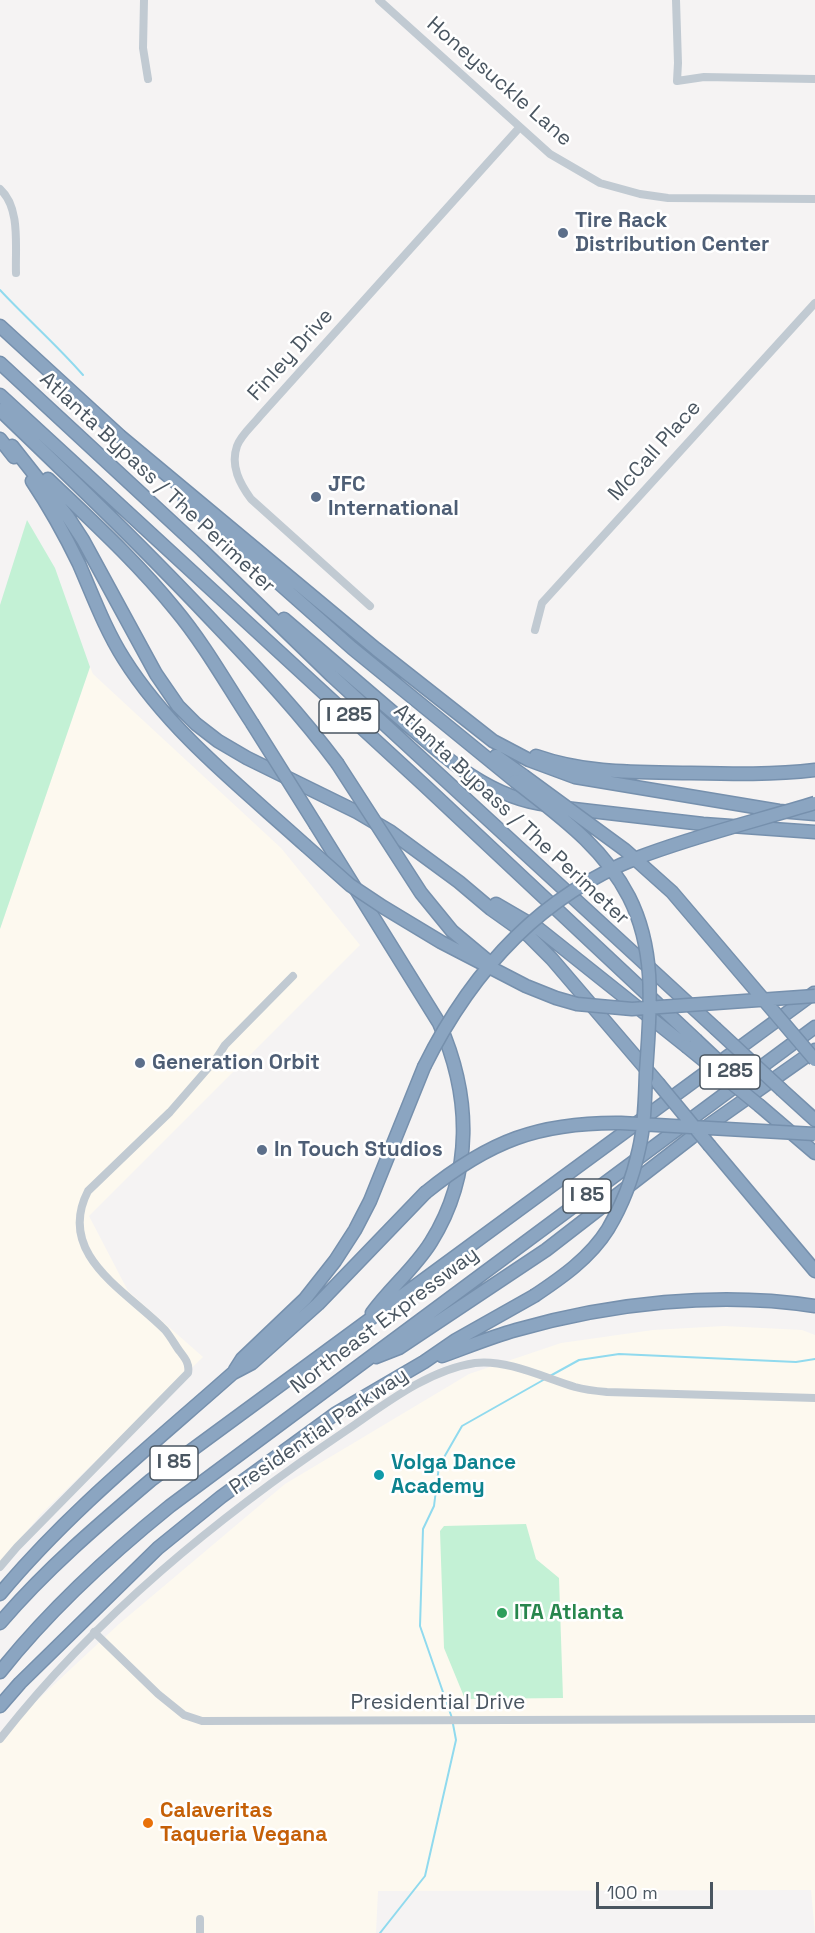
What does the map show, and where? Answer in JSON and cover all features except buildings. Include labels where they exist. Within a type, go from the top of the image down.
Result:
[{"type":"highway","points":[[0,326],[120,436],[201,515],[352,648],[412,696],[449,720],[582,834],[616,876],[630,898],[640,922],[647,950],[650,979],[645,1096],[640,1146],[620,1208],[606,1232],[587,1255],[564,1276],[534,1296],[456,1340],[424,1362],[335,1414],[220,1497],[158,1548],[20,1683],[0,1706]]},
{"type":"highway","name":"Atlanta Bypass / The Perimeter","points":[[0,363],[202,550],[332,676],[815,1120]]},
{"type":"highway","name":"Atlanta Bypass / The Perimeter","points":[[0,395],[415,777],[691,1043],[815,1152]]},
{"type":"highway","points":[[0,410],[156,561],[305,720],[337,763],[421,893],[452,931],[502,973]]},
{"type":"highway","points":[[120,436],[376,649],[493,741],[529,760],[575,777],[779,811],[815,814]]},
{"type":"highway","points":[[0,437],[131,559],[169,602],[207,652],[439,1023],[455,1067],[463,1105],[464,1135],[459,1176],[444,1219],[431,1243],[386,1294],[365,1323]]},
{"type":"highway","points":[[0,437],[55,516],[80,566],[101,616],[139,682],[184,735],[350,885],[441,942],[556,998],[578,1004],[609,1008],[653,1008],[815,994]]},
{"type":"highway","points":[[12,446],[68,517],[83,540],[156,675],[178,706],[218,741],[247,758],[357,812],[391,832],[529,936],[552,959],[658,1083],[815,1271]]},
{"type":"highway","points":[[202,550],[446,757],[487,785],[510,797],[529,803],[703,824],[815,832]]},
{"type":"highway","points":[[458,714],[537,757],[585,769],[755,774],[815,770]]},
{"type":"highway","points":[[520,779],[625,850],[672,892],[815,1060]]},
{"type":"highway","points":[[0,1594],[21,1568],[82,1508],[232,1373],[242,1359],[304,1299],[335,1261],[370,1201],[424,1067],[447,1023],[490,962],[525,927],[566,896],[609,871],[636,859],[815,803]]},
{"type":"highway","points":[[459,882],[539,929],[691,1043]]},
{"type":"highway","name":"Northeast Expressway","points":[[0,1623],[50,1569],[134,1494],[815,994]]},
{"type":"highway","name":"Northeast Expressway","points":[[0,1672],[71,1592],[126,1541],[188,1492],[815,1027]]},
{"type":"highway","points":[[359,1365],[399,1348],[546,1250],[692,1137],[815,1050]]},
{"type":"highway","points":[[232,1373],[252,1363],[318,1304],[425,1193],[485,1150],[525,1134],[564,1125],[592,1123],[815,1134]]},
{"type":"highway","points":[[424,1362],[516,1330],[583,1314],[658,1303],[738,1298],[815,1306]]},
{"type":"street","points":[[144,0],[143,48],[148,79]]},
{"type":"street","name":"Honeysuckle Lane","points":[[379,0],[550,154],[600,183],[640,194],[688,198],[815,199]]},
{"type":"street","points":[[676,0],[678,63],[676,81],[704,77],[815,79]]},
{"type":"street","name":"Finley Drive","points":[[370,606],[251,499],[238,482],[235,462],[237,447],[260,416],[519,128]]},
{"type":"street","points":[[0,189],[8,196],[13,210],[16,273]]},
{"type":"street","name":"McCall Place","points":[[536,630],[543,603],[815,303]]},
{"type":"street","points":[[0,1567],[66,1496],[188,1373],[187,1361],[166,1331],[109,1281],[90,1258],[80,1234],[78,1216],[81,1203],[88,1191],[170,1112],[216,1059],[225,1045],[293,976]]},
{"type":"street","name":"Presidential Parkway","points":[[0,1739],[94,1632],[148,1581],[199,1538],[306,1458],[381,1407],[422,1383],[458,1366],[492,1363],[587,1390],[607,1392],[815,1398]]},
{"type":"street","name":"Presidential Drive","points":[[94,1632],[158,1694],[184,1715],[202,1721],[815,1719]]},
{"type":"street","points":[[200,1919],[200,1933]]},
{"type":"shaded area","points":[[90,667],[93,674],[281,848],[360,945],[89,1216],[128,1291],[203,1357],[41,1514],[0,1564],[0,929]]},
{"type":"shaded area","points":[[724,1326],[802,1330],[815,1335],[815,1933],[811,1890],[378,1891],[376,1933],[0,1933],[0,1735],[119,1624],[285,1484],[469,1374],[561,1343],[653,1330]]},
{"type":"green space","points":[[27,520],[55,568],[90,667],[0,929],[0,605]]},
{"type":"green space","name":"ITA Atlanta","points":[[526,1524],[536,1559],[559,1578],[563,1698],[465,1699],[444,1648],[440,1531],[444,1526]]},
{"type":"waterway","points":[[0,290],[83,375]]},
{"type":"waterway","points":[[550,1376],[579,1360],[619,1354],[796,1362],[815,1359]]},
{"type":"waterway","points":[[452,1718],[420,1626],[423,1529],[434,1506],[439,1466],[462,1426],[545,1379]]},
{"type":"waterway","points":[[380,1933],[425,1876],[456,1740],[453,1724]]},
{"type":"place","name":"Tire Rack Distribution Center","points":[[563,233]]},
{"type":"place","name":"JFC International","points":[[316,497]]},
{"type":"place","name":"Generation Orbit","points":[[140,1063]]},
{"type":"place","name":"In Touch Studios","points":[[262,1150]]},
{"type":"place","name":"Volga Dance Academy","points":[[379,1475]]},
{"type":"place","name":"ITA Atlanta","points":[[502,1613]]},
{"type":"place","name":"Calaveritas Taqueria Vegana","points":[[148,1823]]}]
